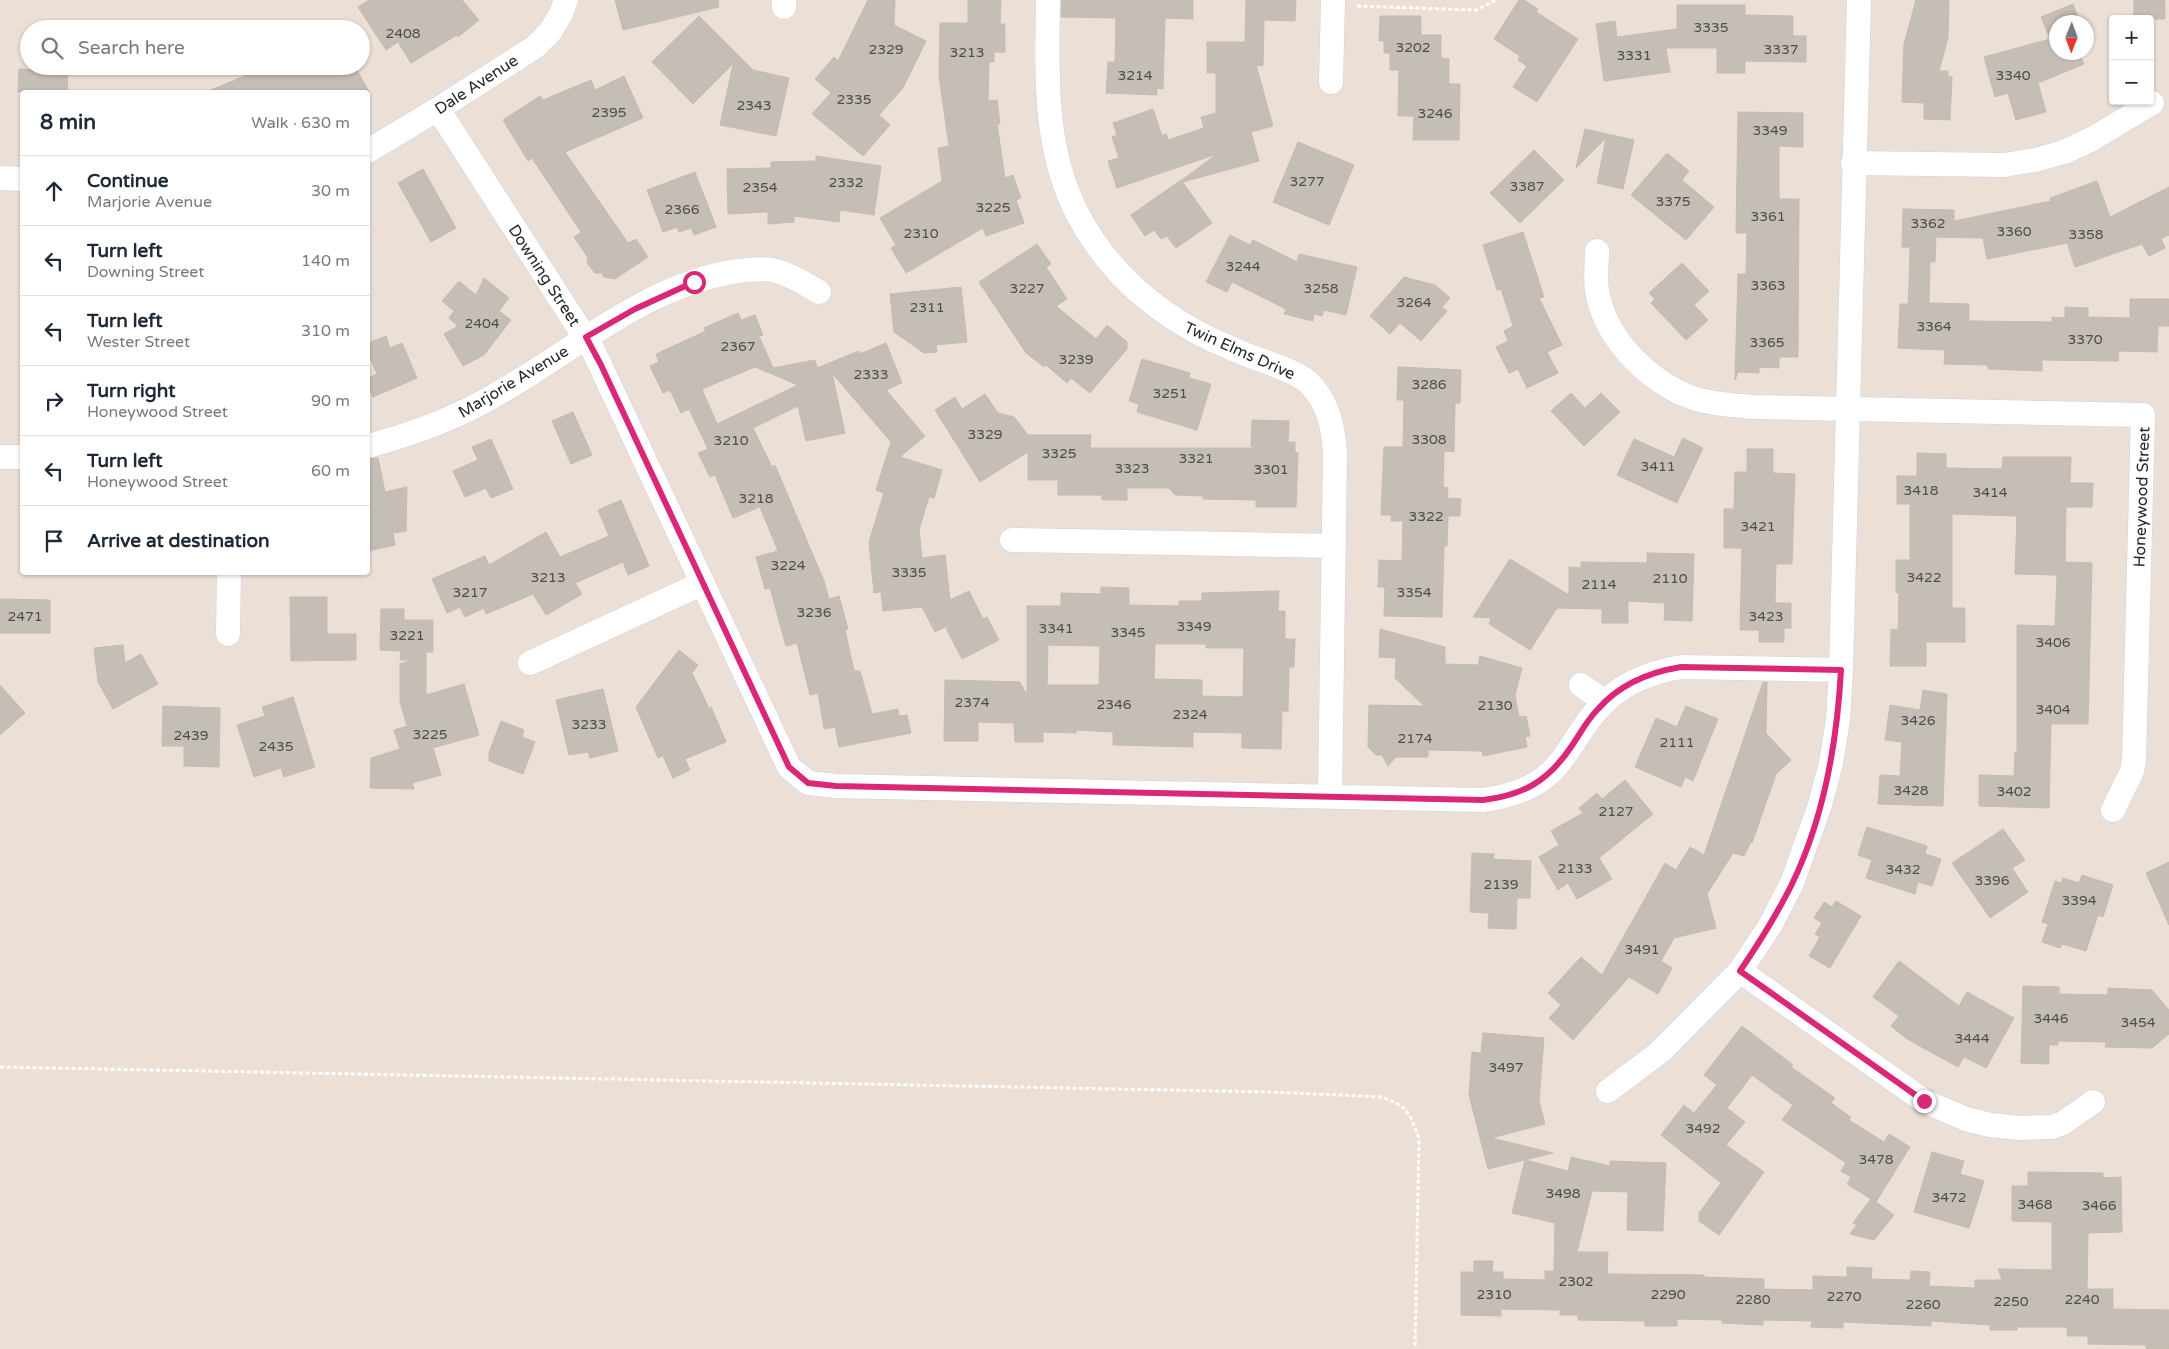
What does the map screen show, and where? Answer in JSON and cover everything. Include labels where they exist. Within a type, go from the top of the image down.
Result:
[{"type":"street","name":"Dale Avenue","points":[[370,150],[535,47],[550,32],[561,14],[566,0]]},
{"type":"street","name":"Twin Elms Drive","points":[[1048,0],[1047,73],[1052,138],[1063,179],[1078,214],[1098,248],[1121,276],[1146,300],[1176,321],[1203,336],[1309,382],[1322,398],[1329,413],[1334,432],[1335,454],[1330,796]]},
{"type":"street","points":[[1608,1091],[1660,1052],[1740,971],[1771,924],[1792,884],[1807,846],[1831,762],[1838,720],[1841,670],[1853,162],[1859,0]]},
{"type":"street","points":[[1331,82],[1343,3]]},
{"type":"street","points":[[1853,162],[2004,165],[2035,160],[2064,152],[2092,139],[2149,105]]},
{"type":"street","name":"Downing Street","points":[[438,109],[586,337],[601,365],[789,767],[808,783],[836,786],[1330,796]]},
{"type":"street","points":[[0,178],[20,179]]},
{"type":"street","name":"Honeywood Street","points":[[1597,251],[1597,289],[1603,313],[1612,333],[1639,364],[1663,382],[1686,395],[1719,404],[1847,409],[2143,415],[2134,760],[2132,771],[2113,810]]},
{"type":"street","name":"Marjorie Avenue","points":[[370,445],[423,429],[460,414],[497,394],[586,337],[671,291],[722,274],[752,270],[772,270],[791,276],[820,292]]},
{"type":"street","points":[[0,457],[20,457]]},
{"type":"street","points":[[1012,540],[1334,546]]},
{"type":"street","points":[[228,634],[229,575]]},
{"type":"street","points":[[530,663],[703,583]]},
{"type":"street","points":[[1330,796],[1483,800],[1515,794],[1532,786],[1559,764],[1584,726],[1605,702],[1634,681],[1660,670],[1681,667],[1841,670]]},
{"type":"street","points":[[1581,685],[1605,702]]},
{"type":"street","points":[[1740,971],[1924,1101],[1966,1119],[2009,1127],[2047,1128],[2063,1123],[2093,1102]]},
{"type":"path","points":[[1343,3],[1476,10],[1496,0]]},
{"type":"path","points":[[0,1067],[1259,1092],[1382,1097],[1396,1102],[1410,1114],[1419,1139],[1415,1349]]},
{"type":"building","points":[[369,0],[462,0],[479,20],[458,37],[457,35],[411,63],[398,42],[386,50],[370,25],[370,20],[366,20],[358,7]]},
{"type":"building","points":[[615,0],[718,0],[719,7],[623,30]]},
{"type":"building","points":[[868,0],[895,0],[894,25],[926,41],[903,88],[879,115],[890,125],[863,156],[812,114],[831,93],[815,79],[834,57],[838,61]]},
{"type":"building","points":[[968,0],[1001,0],[1000,24],[1005,24],[1005,52],[994,52],[994,62],[989,62],[988,101],[997,100],[1000,124],[997,124],[1005,178],[1013,175],[1021,198],[1016,200],[1024,223],[986,236],[983,228],[906,273],[891,248],[896,245],[880,218],[942,181],[938,148],[949,146],[939,76],[940,23],[968,23]]},
{"type":"building","points":[[1062,0],[1193,0],[1193,19],[1165,18],[1163,89],[1157,88],[1157,95],[1106,93],[1108,62],[1115,62],[1116,18],[1061,17]]},
{"type":"building","points":[[1246,0],[1296,0],[1295,21],[1264,20],[1263,66],[1256,65],[1273,126],[1251,132],[1259,161],[1183,182],[1182,180],[1217,154],[1117,188],[1108,161],[1119,158],[1112,137],[1117,135],[1113,123],[1153,109],[1162,136],[1166,134],[1168,140],[1204,128],[1201,117],[1216,113],[1216,73],[1207,73],[1207,42],[1245,42]]},
{"type":"building","points":[[1519,0],[1524,0],[1538,9],[1536,12],[1578,39],[1537,102],[1513,87],[1527,66],[1518,60],[1520,56],[1494,39]]},
{"type":"building","points":[[1916,0],[1949,0],[1948,38],[1939,71],[1948,71],[1948,77],[1952,77],[1950,120],[1924,119],[1924,103],[1902,102],[1904,44]]},
{"type":"building","points":[[2134,0],[2165,0],[2165,19],[2154,19],[2154,15],[2134,15]]},
{"type":"building","points":[[2073,4],[2077,15],[2049,15],[2049,37],[2041,17]]},
{"type":"building","points":[[1677,5],[1745,5],[1745,15],[1793,16],[1793,36],[1806,36],[1806,62],[1745,61],[1745,73],[1717,73],[1717,48],[1666,48],[1670,72],[1604,81],[1596,24],[1615,21],[1617,37],[1677,29]]},
{"type":"building","points":[[699,16],[753,70],[789,78],[776,136],[720,125],[733,64],[693,104],[652,62]]},
{"type":"building","points":[[1380,16],[1421,16],[1421,35],[1441,35],[1441,58],[1449,59],[1449,84],[1460,84],[1459,140],[1413,140],[1414,116],[1398,116],[1399,70],[1390,70],[1390,53],[1384,53],[1384,41],[1379,41]]},
{"type":"building","points":[[2049,39],[2049,60],[2082,60],[2084,64],[2038,83],[2046,112],[2016,120],[2008,93],[1995,97],[1984,57]]},
{"type":"building","points":[[19,69],[20,75],[68,75],[67,90],[20,90],[18,92]]},
{"type":"building","points":[[247,75],[360,75],[368,90],[211,90]]},
{"type":"building","points":[[624,76],[643,118],[565,152],[628,243],[636,239],[648,257],[615,279],[604,277],[601,273],[595,273],[587,263],[588,258],[574,237],[581,232],[532,158],[528,161],[503,120],[540,96],[543,100],[591,80],[595,90]]},
{"type":"building","points":[[1738,112],[1803,113],[1803,147],[1779,146],[1779,199],[1799,199],[1798,357],[1779,357],[1779,368],[1759,367],[1759,373],[1738,372],[1735,380],[1738,274],[1746,274],[1747,233],[1736,233]]},
{"type":"building","points":[[1585,129],[1634,140],[1623,189],[1597,183],[1606,138],[1576,168]]},
{"type":"building","points":[[1298,142],[1354,165],[1329,225],[1273,202]]},
{"type":"building","points":[[1534,150],[1564,180],[1520,223],[1490,193]]},
{"type":"building","points":[[1667,153],[1689,171],[1682,180],[1714,207],[1686,240],[1631,195]]},
{"type":"building","points":[[816,156],[881,166],[874,215],[840,210],[839,222],[794,216],[794,222],[768,224],[768,212],[728,214],[727,169],[771,168],[771,162],[816,161]]},
{"type":"building","points":[[423,169],[456,228],[431,242],[398,183]]},
{"type":"building","points":[[695,172],[716,227],[694,235],[691,228],[679,232],[677,227],[663,232],[647,190]]},
{"type":"building","points":[[1181,180],[1212,223],[1176,248],[1167,236],[1161,239],[1154,230],[1145,236],[1131,215]]},
{"type":"building","points":[[2097,181],[2110,217],[2169,187],[2169,235],[2161,239],[2165,248],[2149,256],[2142,244],[2075,267],[2067,243],[1987,259],[1983,238],[1936,237],[1935,262],[1930,262],[1929,303],[1969,304],[1969,321],[2052,322],[2052,317],[2065,318],[2065,307],[2088,308],[2088,317],[2130,318],[2130,299],[2169,299],[2169,326],[2158,326],[2157,352],[2119,351],[2118,361],[2042,360],[2042,371],[1988,369],[1988,365],[1944,364],[1945,350],[1898,348],[1900,304],[1908,304],[1909,286],[1910,247],[1902,247],[1903,209],[1954,210],[1954,221],[2051,201],[2050,198]]},
{"type":"building","points":[[1523,232],[1544,297],[1539,298],[1562,345],[1547,352],[1558,373],[1527,388],[1518,369],[1509,373],[1496,347],[1508,341],[1504,331],[1513,326],[1501,289],[1497,290],[1483,245]]},
{"type":"building","points":[[1230,235],[1250,245],[1253,240],[1297,262],[1299,254],[1357,267],[1346,315],[1324,310],[1322,316],[1314,314],[1313,321],[1284,314],[1286,309],[1232,282],[1227,292],[1206,282]]},
{"type":"building","points":[[1037,244],[1051,264],[1046,267],[1067,299],[1056,306],[1096,339],[1107,325],[1127,342],[1127,349],[1090,393],[1071,378],[1067,383],[1046,365],[1044,367],[1026,353],[979,282]]},
{"type":"building","points":[[1682,263],[1709,291],[1694,305],[1708,320],[1686,340],[1651,303],[1655,299],[1649,293]]},
{"type":"building","points":[[1404,277],[1435,285],[1450,298],[1442,307],[1447,311],[1421,341],[1400,323],[1390,334],[1370,316]]},
{"type":"building","points":[[484,278],[509,298],[499,311],[511,320],[484,355],[463,366],[444,334],[458,326],[449,318],[454,311],[442,301],[459,281],[476,295]]},
{"type":"building","points":[[961,287],[967,342],[936,345],[937,352],[924,353],[894,332],[890,294]]},
{"type":"building","points":[[738,313],[741,320],[755,315],[763,335],[759,336],[773,368],[815,360],[817,368],[859,351],[860,354],[886,343],[902,383],[886,390],[925,436],[900,457],[942,470],[934,498],[929,497],[919,530],[922,558],[945,555],[950,600],[969,591],[983,619],[987,617],[999,640],[962,659],[947,630],[947,626],[935,632],[922,607],[883,611],[881,592],[874,593],[869,542],[884,493],[876,490],[891,442],[832,373],[845,433],[806,441],[798,406],[753,428],[772,467],[775,465],[824,581],[829,599],[839,596],[848,629],[845,630],[854,671],[860,671],[872,714],[898,709],[899,716],[907,715],[911,733],[839,747],[835,727],[824,729],[818,693],[810,695],[797,643],[786,646],[770,588],[765,589],[756,557],[778,551],[760,507],[733,518],[715,475],[710,477],[698,453],[708,449],[689,409],[681,413],[670,390],[663,393],[650,366],[659,362],[656,354],[706,331],[704,328]],"holes":[[[755,367],[798,385],[717,424],[702,389]]]},
{"type":"building","points":[[386,336],[390,348],[402,343],[417,378],[373,397],[370,390],[370,377],[377,374],[370,358],[370,342]]},
{"type":"building","points":[[1142,359],[1190,373],[1189,378],[1211,384],[1197,430],[1137,412],[1139,404],[1129,401]]},
{"type":"building","points":[[1398,367],[1461,370],[1460,403],[1455,403],[1454,452],[1444,451],[1443,487],[1448,488],[1447,498],[1461,499],[1460,516],[1448,516],[1447,546],[1444,546],[1442,617],[1384,616],[1385,587],[1378,587],[1379,560],[1402,561],[1403,521],[1391,521],[1391,515],[1381,515],[1384,447],[1403,447],[1404,400],[1397,400]]},
{"type":"building","points":[[1571,393],[1585,408],[1601,393],[1620,412],[1584,446],[1551,411]]},
{"type":"building","points":[[985,394],[998,413],[1014,417],[1028,435],[1091,435],[1090,448],[1258,448],[1251,446],[1252,420],[1289,421],[1288,442],[1295,442],[1295,453],[1298,453],[1296,507],[1256,507],[1256,500],[1203,499],[1203,496],[1175,495],[1169,488],[1127,488],[1127,500],[1102,500],[1102,495],[1058,495],[1058,480],[1028,480],[1028,452],[980,482],[935,410],[955,397],[962,409]]},
{"type":"building","points":[[573,412],[592,455],[571,464],[552,421]]},
{"type":"building","points":[[1683,438],[1703,448],[1677,503],[1617,475],[1634,439],[1674,457]]},
{"type":"building","points":[[491,439],[513,489],[491,498],[486,488],[465,497],[453,471],[478,460],[472,447]]},
{"type":"building","points":[[1747,449],[1773,449],[1773,473],[1795,474],[1792,564],[1776,564],[1775,603],[1791,603],[1791,628],[1784,628],[1784,642],[1759,642],[1759,630],[1740,630],[1742,548],[1724,548],[1724,509],[1734,509],[1735,472],[1747,472]]},
{"type":"building","points":[[1917,453],[1946,454],[1946,468],[2002,469],[2003,457],[2071,457],[2070,483],[2093,483],[2092,507],[2066,507],[2065,562],[2092,563],[2088,724],[2051,724],[2049,808],[1979,806],[1979,775],[2014,776],[2015,752],[2017,752],[2017,625],[2055,626],[2057,575],[2015,574],[2017,516],[1952,514],[1952,608],[1965,608],[1965,642],[1926,642],[1926,666],[1890,666],[1891,629],[1898,630],[1899,593],[1896,593],[1896,560],[1910,560],[1910,504],[1897,504],[1897,476],[1917,476]]},
{"type":"building","points":[[378,458],[385,492],[407,487],[406,531],[393,533],[395,545],[370,551],[370,459]]},
{"type":"building","points":[[621,500],[649,566],[628,575],[623,562],[575,583],[582,594],[546,615],[533,594],[486,614],[484,608],[465,617],[460,607],[447,613],[432,579],[485,556],[489,565],[546,532],[560,557],[609,536],[598,510]]},
{"type":"building","points":[[1647,553],[1694,554],[1692,621],[1664,620],[1665,603],[1628,601],[1628,623],[1602,623],[1602,609],[1557,608],[1530,650],[1489,624],[1491,618],[1473,617],[1510,559],[1569,595],[1569,567],[1581,568],[1581,562],[1647,563]]},
{"type":"building","points":[[1101,587],[1129,588],[1129,605],[1179,606],[1179,601],[1202,601],[1202,593],[1279,591],[1278,611],[1285,611],[1285,639],[1295,639],[1294,667],[1289,667],[1288,711],[1282,711],[1281,749],[1242,748],[1242,733],[1193,732],[1193,747],[1113,745],[1113,732],[1076,730],[1076,733],[1043,732],[1043,742],[1015,742],[1014,723],[978,722],[978,741],[944,741],[945,680],[1020,682],[1027,695],[1027,606],[1061,606],[1061,593],[1101,594]],"holes":[[[1155,644],[1206,644],[1206,648],[1244,648],[1243,697],[1202,696],[1202,680],[1154,679]],[[1048,645],[1100,646],[1099,685],[1047,685]]]},
{"type":"building","points":[[290,597],[327,597],[327,634],[356,634],[356,660],[291,661]]},
{"type":"building","points":[[0,599],[50,600],[50,633],[0,633]]},
{"type":"building","points":[[381,609],[404,609],[404,620],[433,620],[433,652],[426,652],[426,695],[464,684],[479,735],[433,748],[441,775],[412,783],[414,789],[370,788],[371,758],[400,749],[394,730],[407,726],[400,702],[400,664],[412,660],[400,660],[401,651],[380,650]]},
{"type":"building","points":[[1380,629],[1445,647],[1445,664],[1478,665],[1480,656],[1522,668],[1515,695],[1519,717],[1526,716],[1530,736],[1525,737],[1527,747],[1483,756],[1482,751],[1428,750],[1428,757],[1396,757],[1388,766],[1382,755],[1376,755],[1368,747],[1369,705],[1424,706],[1395,678],[1396,658],[1379,657]]},
{"type":"building","points":[[123,645],[125,663],[141,654],[158,684],[113,709],[98,682],[94,648]]},
{"type":"building","points":[[679,650],[698,665],[692,673],[709,708],[711,707],[726,742],[685,759],[690,770],[673,778],[663,756],[658,758],[636,707]]},
{"type":"building","points":[[1763,682],[1767,682],[1766,733],[1791,760],[1776,774],[1752,843],[1744,856],[1733,853],[1707,894],[1716,928],[1674,938],[1661,961],[1672,968],[1658,994],[1629,977],[1573,1040],[1549,1018],[1561,1005],[1548,993],[1581,957],[1602,975],[1665,863],[1676,870],[1690,847],[1704,855]]},
{"type":"building","points":[[0,685],[25,713],[0,735]]},
{"type":"building","points":[[603,689],[618,751],[590,758],[588,752],[569,755],[556,700]]},
{"type":"building","points":[[1923,690],[1947,694],[1943,806],[1878,804],[1880,775],[1900,776],[1902,742],[1885,740],[1890,705],[1920,710]]},
{"type":"building","points":[[293,697],[315,767],[284,777],[281,768],[254,777],[237,725],[265,716],[262,707]]},
{"type":"building","points":[[163,706],[220,708],[219,767],[184,766],[184,746],[162,746]]},
{"type":"building","points":[[1686,706],[1718,719],[1693,781],[1685,777],[1681,787],[1635,767],[1656,718],[1677,727]]},
{"type":"building","points":[[501,721],[524,730],[522,737],[535,742],[523,774],[489,761],[489,753]]},
{"type":"building","points":[[1625,780],[1653,814],[1599,858],[1612,879],[1577,899],[1568,883],[1558,890],[1539,857],[1559,845],[1551,831],[1583,813],[1579,808],[1597,793],[1602,799]]},
{"type":"building","points":[[1867,827],[1927,846],[1925,854],[1941,859],[1932,886],[1918,882],[1915,894],[1866,878],[1872,860],[1858,855]]},
{"type":"building","points":[[2003,829],[2025,860],[2012,868],[2028,892],[1990,918],[1952,863]]},
{"type":"building","points":[[1472,853],[1494,854],[1493,859],[1531,861],[1530,898],[1517,898],[1516,929],[1488,928],[1489,913],[1470,912]]},
{"type":"building","points":[[2169,862],[2169,925],[2146,873]]},
{"type":"building","points":[[2082,875],[2113,885],[2103,917],[2098,915],[2086,951],[2062,944],[2060,948],[2042,942],[2048,924],[2042,922],[2055,881],[2061,883],[2063,878],[2079,883]]},
{"type":"building","points":[[1836,901],[1861,916],[1830,968],[1809,956],[1820,937],[1815,934],[1822,923],[1814,918],[1824,902],[1832,907]]},
{"type":"building","points":[[1899,961],[1959,1006],[1967,992],[2014,1018],[1986,1068],[1964,1057],[1958,1067],[1907,1039],[1891,1026],[1899,1016],[1873,997]]},
{"type":"building","points":[[2023,986],[2059,987],[2059,994],[2108,995],[2108,988],[2152,990],[2169,1010],[2169,1034],[2152,1048],[2105,1047],[2106,1042],[2058,1041],[2058,1045],[2049,1045],[2049,1064],[2021,1063]]},
{"type":"building","points":[[1742,1026],[1793,1065],[1791,1067],[1835,1098],[1831,1103],[1851,1117],[1849,1120],[1884,1142],[1889,1134],[1910,1147],[1876,1202],[1894,1215],[1874,1240],[1850,1234],[1857,1225],[1853,1223],[1871,1199],[1847,1184],[1851,1177],[1841,1171],[1846,1163],[1782,1120],[1793,1105],[1752,1075],[1727,1108],[1745,1122],[1726,1145],[1764,1172],[1719,1235],[1699,1221],[1699,1213],[1721,1183],[1661,1135],[1684,1105],[1694,1113],[1717,1085],[1704,1075]]},
{"type":"building","points":[[1483,1033],[1544,1038],[1539,1101],[1545,1124],[1491,1138],[1553,1153],[1488,1169],[1469,1095],[1472,1052],[1481,1053]]},
{"type":"building","points":[[1932,1152],[1964,1161],[1960,1174],[1984,1181],[1969,1228],[1914,1212]]},
{"type":"building","points":[[1571,1157],[1610,1166],[1610,1161],[1666,1163],[1663,1231],[1627,1230],[1628,1192],[1592,1191],[1577,1252],[1608,1252],[1607,1274],[1704,1275],[1704,1277],[1764,1279],[1764,1289],[1813,1290],[1813,1276],[1847,1277],[1847,1267],[1872,1268],[1871,1279],[1910,1280],[1911,1271],[1930,1272],[1929,1286],[1975,1288],[1975,1280],[2002,1280],[1998,1269],[2052,1270],[2052,1222],[2012,1221],[2012,1186],[2028,1186],[2028,1172],[2103,1173],[2103,1178],[2121,1177],[2122,1232],[2088,1233],[2087,1289],[2113,1289],[2113,1309],[2169,1310],[2169,1349],[2146,1349],[2146,1345],[2088,1344],[2088,1336],[2067,1336],[2067,1327],[2017,1327],[2017,1330],[1990,1330],[1990,1325],[1931,1321],[1931,1326],[1843,1322],[1843,1328],[1811,1327],[1812,1321],[1763,1320],[1763,1325],[1722,1323],[1722,1320],[1677,1319],[1677,1326],[1645,1326],[1645,1321],[1578,1320],[1578,1315],[1560,1315],[1560,1310],[1501,1309],[1501,1316],[1461,1315],[1461,1272],[1474,1272],[1474,1261],[1493,1261],[1492,1272],[1503,1272],[1503,1279],[1545,1280],[1545,1271],[1554,1271],[1555,1223],[1512,1213],[1525,1160],[1568,1171]]},
{"type":"route","points":[[694,282],[635,309],[586,337],[601,365],[789,767],[808,783],[836,786],[1483,800],[1515,794],[1547,776],[1559,764],[1584,726],[1598,709],[1612,696],[1634,681],[1660,670],[1681,667],[1841,670],[1838,720],[1831,762],[1820,806],[1807,846],[1792,884],[1771,924],[1740,971],[1924,1101]]}]
